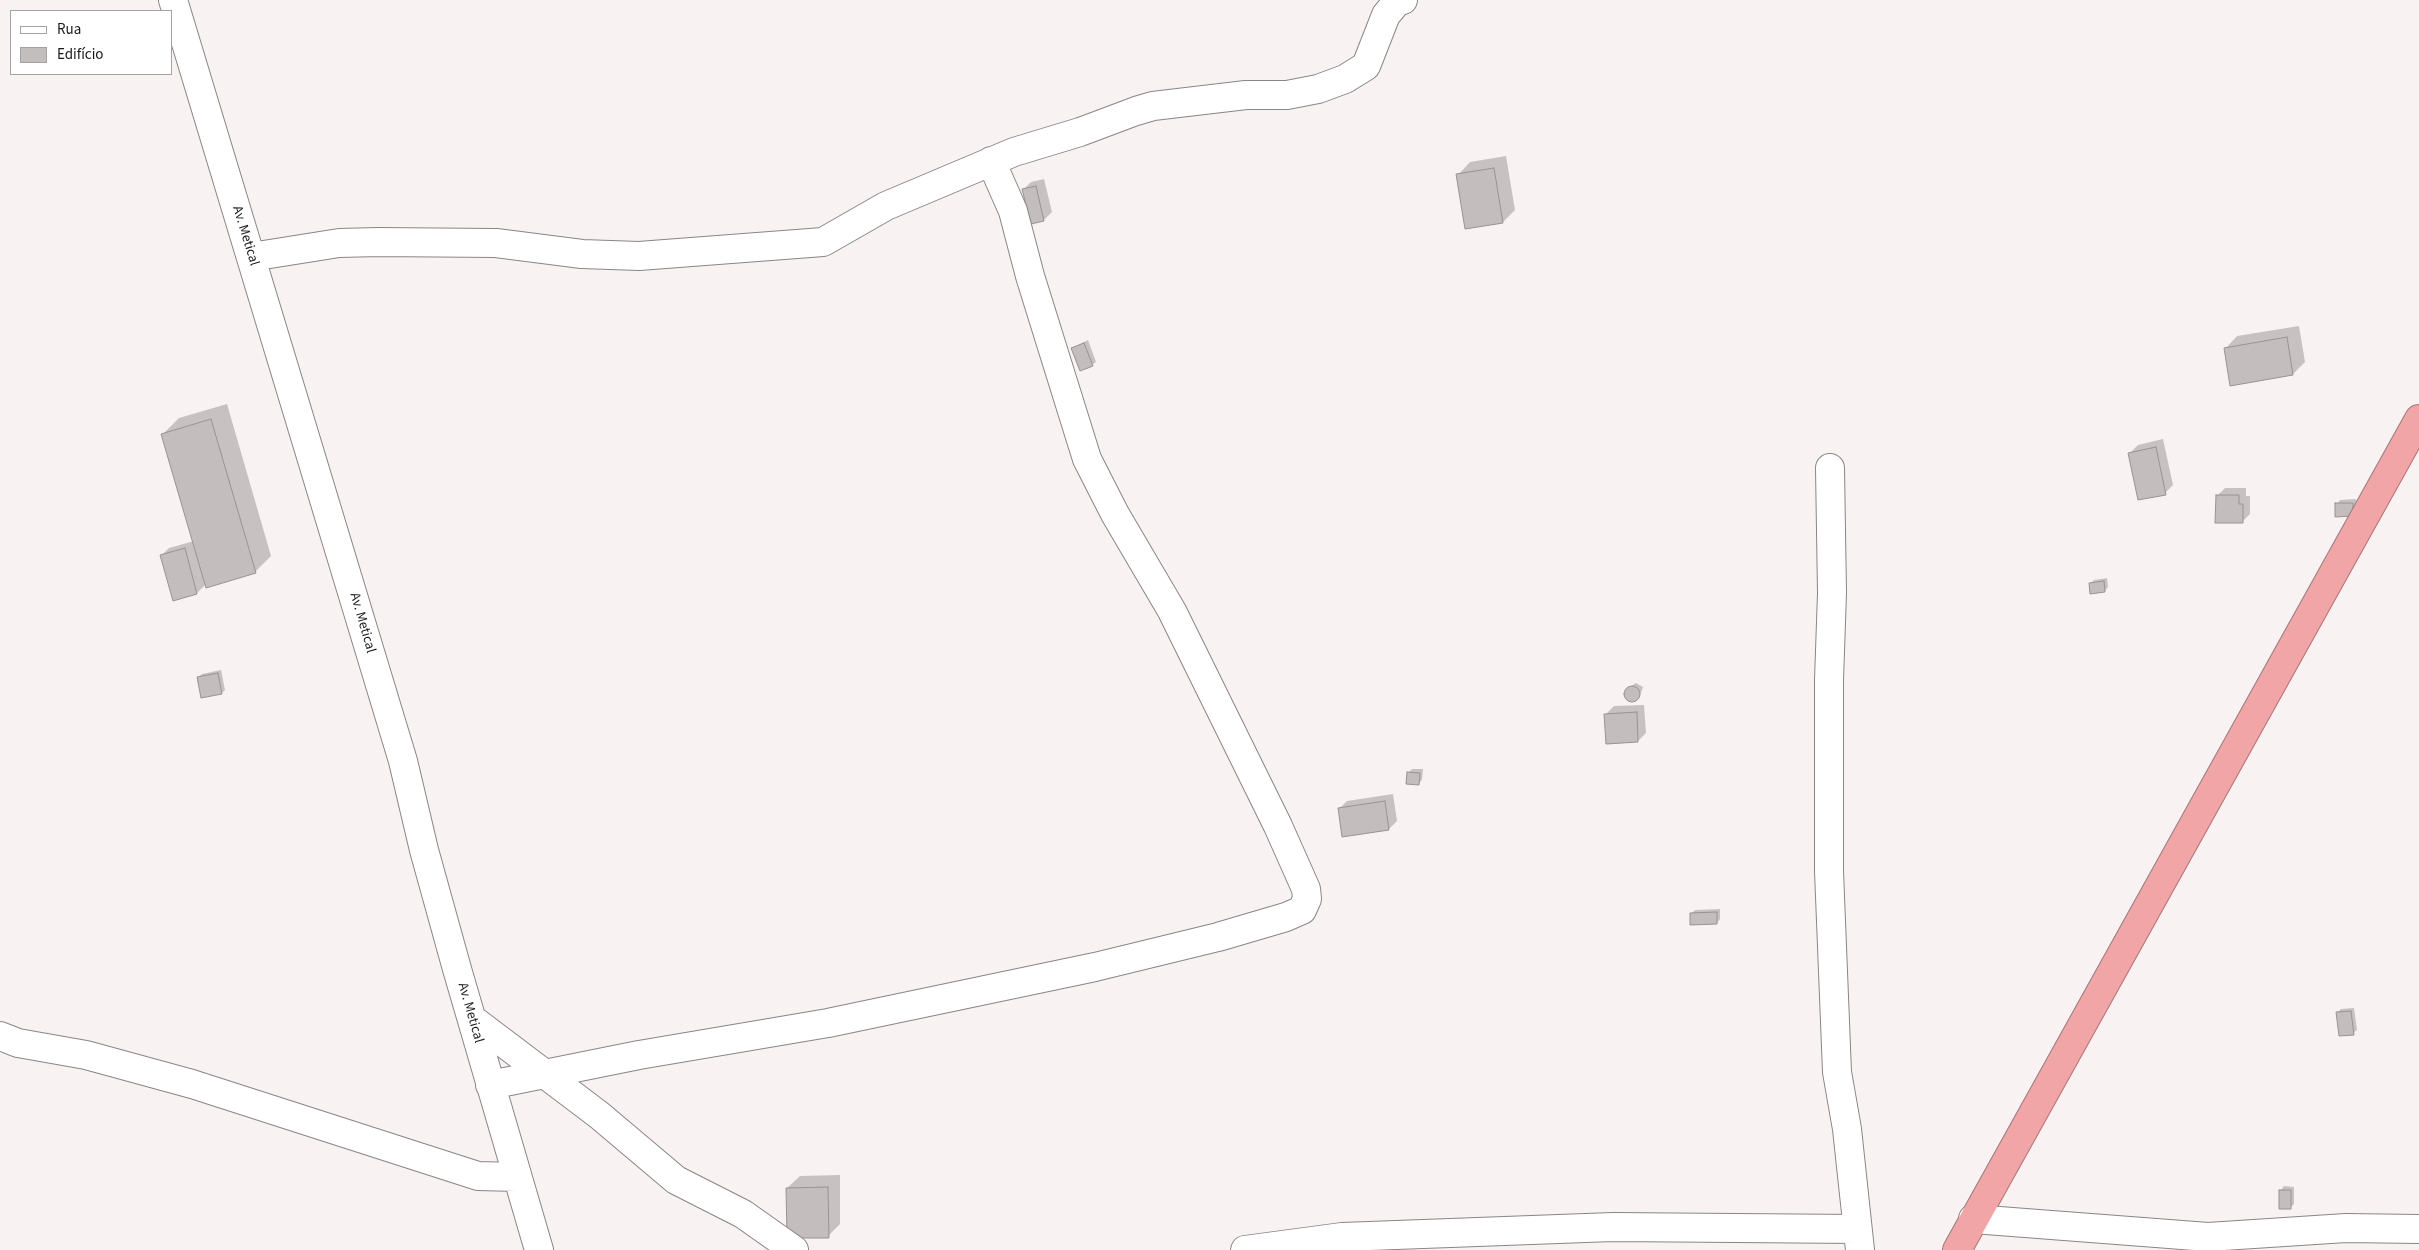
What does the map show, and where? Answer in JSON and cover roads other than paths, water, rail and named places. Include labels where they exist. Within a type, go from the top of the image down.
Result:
[{"type":"highway","points":[[1957,1250],[2419,419]]},
{"type":"street","name":"Av. Metical","points":[[173,0],[403,761],[424,850],[490,1085],[539,1250]]},
{"type":"street","points":[[251,257],[349,243],[496,243],[582,254],[639,256],[823,242],[886,206],[991,161],[1153,106],[1246,95],[1287,95],[1318,89],[1345,79],[1366,66],[1386,15],[1397,2],[1403,0]]},
{"type":"street","points":[[490,1085],[828,1023],[1095,967],[1218,937],[1286,917],[1302,910],[1307,899],[1306,889],[1278,826],[1172,611],[1115,514],[1088,459],[1030,276],[1013,211],[991,161]]},
{"type":"street","points":[[1245,1250],[1342,1237],[1613,1228],[1858,1240],[1847,1129],[1836,1072],[1829,871],[1829,680],[1832,593],[1830,468]]},
{"type":"street","points":[[472,1019],[630,1140],[676,1180],[743,1214],[794,1250]]},
{"type":"street","points":[[0,1036],[18,1043],[86,1055],[192,1084],[478,1176],[517,1176]]},
{"type":"street","points":[[1973,1219],[2208,1237],[2346,1228],[2419,1228]]}]
